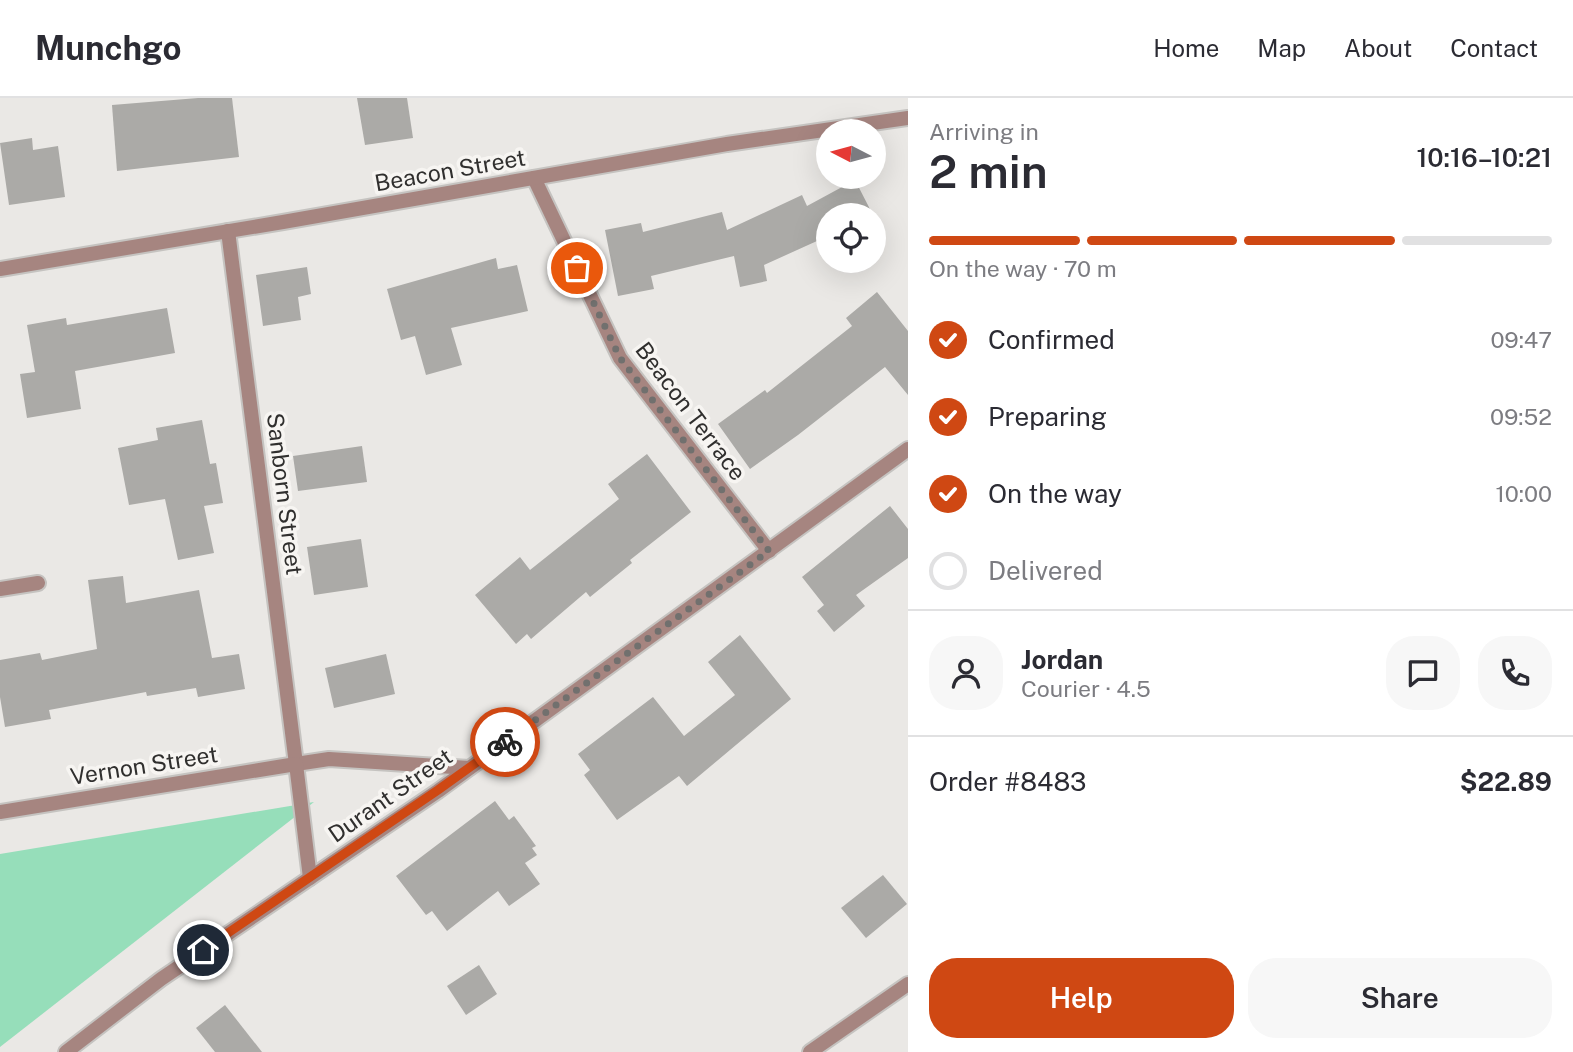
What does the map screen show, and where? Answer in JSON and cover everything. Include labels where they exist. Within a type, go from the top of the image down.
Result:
[{"type":"street","name":"Beacon Street","points":[[0,269],[727,144],[908,118]]},
{"type":"street","name":"Beacon Terrace","points":[[534,178],[620,358],[769,551]]},
{"type":"street","name":"Sanborn Street","points":[[228,231],[296,764]]},
{"type":"street","name":"Durant Street","points":[[66,1052],[161,979],[469,768],[908,449]]},
{"type":"street","points":[[0,589],[38,583]]},
{"type":"street","name":"Vernon Street","points":[[0,812],[329,759],[469,768]]},
{"type":"street","points":[[296,764],[310,878]]},
{"type":"street","points":[[810,1052],[908,984]]},
{"type":"green space","points":[[314,802],[0,1047],[0,854]]},
{"type":"building","points":[[232,98],[239,157],[117,171],[112,105]]},
{"type":"building","points":[[357,98],[407,98],[413,138],[365,145]]},
{"type":"building","points":[[32,138],[33,150],[58,146],[65,197],[9,205],[0,143]]},
{"type":"building","points":[[838,189],[860,189],[867,203],[816,203],[816,241],[764,265],[767,281],[740,287],[734,256],[651,276],[654,289],[618,296],[605,230],[641,223],[643,232],[722,212],[727,230],[802,195],[807,206]]},
{"type":"building","points":[[496,258],[498,269],[517,265],[528,311],[451,328],[462,365],[426,375],[415,336],[401,340],[387,289]]},
{"type":"building","points":[[307,267],[311,294],[298,297],[301,320],[263,326],[256,275]]},
{"type":"building","points":[[877,292],[908,331],[908,395],[885,367],[750,469],[718,424],[765,390],[767,393],[852,326],[846,318]]},
{"type":"building","points":[[167,308],[175,353],[75,371],[81,409],[27,418],[20,374],[35,372],[27,325],[66,318],[67,325]]},
{"type":"building","points":[[202,420],[210,464],[216,463],[223,503],[204,506],[214,553],[178,560],[165,499],[129,505],[118,448],[158,440],[156,428]]},
{"type":"building","points":[[362,446],[367,482],[298,491],[293,456]]},
{"type":"building","points":[[647,454],[691,512],[630,560],[632,563],[590,597],[586,592],[531,639],[527,634],[516,644],[475,595],[520,557],[530,570],[619,499],[608,484]]},
{"type":"building","points":[[890,506],[908,529],[908,558],[856,595],[865,606],[834,632],[817,611],[824,605],[802,577]]},
{"type":"building","points":[[361,539],[368,587],[314,595],[307,547]]},
{"type":"building","points":[[123,576],[126,603],[199,590],[212,658],[239,654],[245,689],[198,697],[196,688],[147,696],[146,692],[49,710],[51,719],[5,727],[0,697],[0,660],[40,653],[42,660],[97,649],[88,580]]},
{"type":"building","points":[[740,635],[791,699],[687,786],[679,776],[617,820],[584,775],[590,770],[578,754],[653,697],[684,736],[735,695],[708,662]]},
{"type":"building","points":[[386,654],[395,694],[334,708],[325,668]]},
{"type":"building","points":[[495,801],[509,820],[514,816],[536,846],[532,848],[537,855],[525,863],[540,884],[509,906],[498,891],[447,931],[432,911],[426,915],[396,876]]},
{"type":"building","points":[[883,875],[907,904],[866,938],[841,908]]},
{"type":"building","points":[[479,965],[497,994],[466,1015],[447,986]]},
{"type":"building","points":[[225,1005],[262,1052],[215,1052],[196,1028]]},
{"type":"way so far","points":[[505,742],[769,551],[620,358],[577,268]]},
{"type":"route","points":[[203,950],[505,742]]}]
